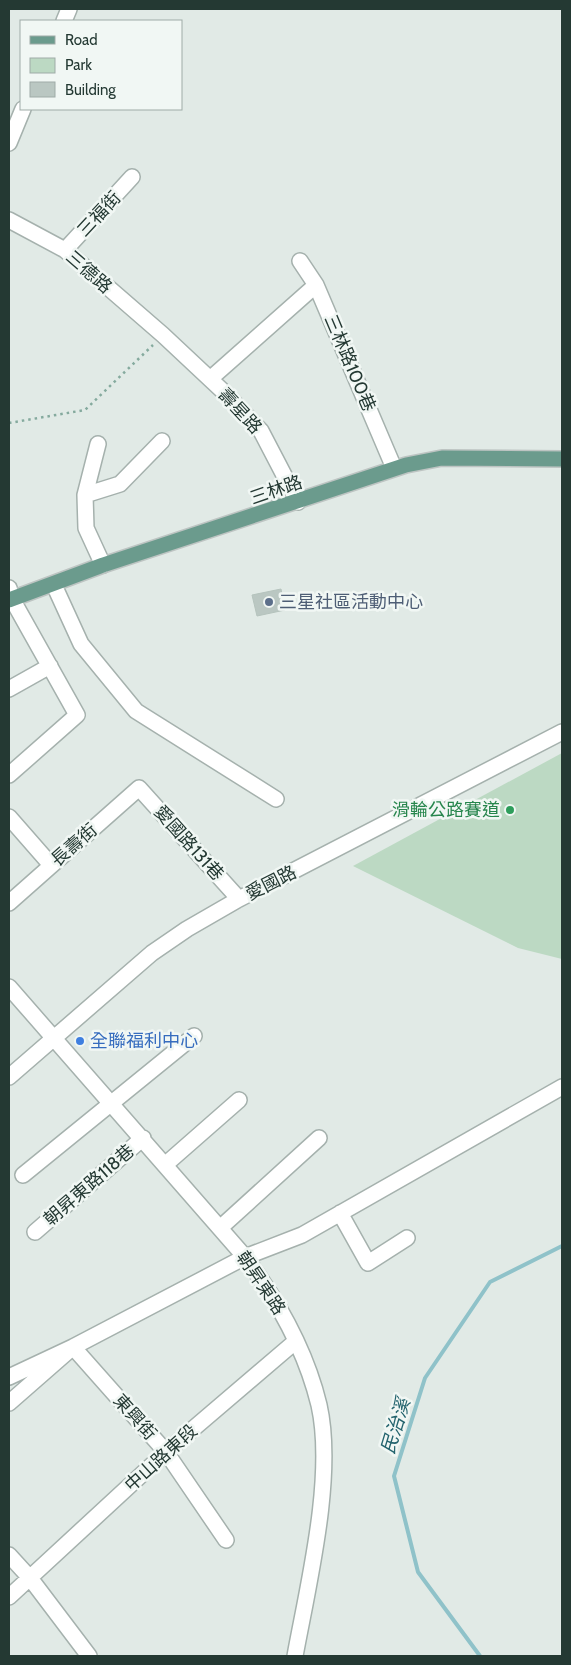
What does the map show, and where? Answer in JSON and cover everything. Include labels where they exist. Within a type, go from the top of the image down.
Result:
[{"type":"main road","name":"三林路","points":[[10,595],[54,585],[103,565],[298,502],[394,468],[442,458],[562,459]]},
{"type":"street","points":[[10,133],[22,110]]},
{"type":"street","name":"三福街","points":[[65,250],[132,177]]},
{"type":"street","name":"三德路","points":[[9,220],[65,250],[163,335]]},
{"type":"street","name":"三林路100巷","points":[[300,261],[316,285],[394,468]]},
{"type":"street","points":[[210,379],[316,285]]},
{"type":"street","name":"壽星路","points":[[163,335],[210,379],[261,432],[298,502]]},
{"type":"street","points":[[85,495],[120,484],[162,441]]},
{"type":"street","points":[[98,444],[85,495],[86,528],[103,565]]},
{"type":"street","points":[[54,585],[81,644],[136,711],[276,799]]},
{"type":"street","points":[[9,776],[77,715],[10,595]]},
{"type":"street","points":[[9,689],[50,666]]},
{"type":"street","name":"愛國路","points":[[9,1077],[152,954],[187,928],[239,899],[562,732]]},
{"type":"street","name":"愛國路131巷","points":[[139,788],[239,899]]},
{"type":"street","name":"長壽街","points":[[9,903],[139,788]]},
{"type":"street","points":[[9,818],[51,865]]},
{"type":"street","name":"朝昇東路","points":[[9,987],[166,1164],[245,1257],[267,1286],[296,1341],[319,1406],[324,1460],[318,1521],[295,1656]]},
{"type":"street","points":[[23,1174],[113,1104],[194,1036]]},
{"type":"street","points":[[9,1377],[73,1347],[245,1257],[302,1235],[562,1087]]},
{"type":"street","points":[[166,1164],[239,1100]]},
{"type":"street","name":"朝昇東路118巷","points":[[35,1232],[143,1138]]},
{"type":"street","points":[[220,1228],[319,1138]]},
{"type":"street","points":[[340,1213],[368,1262],[407,1238]]},
{"type":"street","name":"中山路東段","points":[[9,1597],[166,1452],[296,1341]]},
{"type":"street","points":[[9,1403],[73,1347]]},
{"type":"street","name":"東興街","points":[[73,1347],[166,1452],[226,1540]]},
{"type":"street","points":[[9,1555],[30,1578],[89,1656]]},
{"type":"path","points":[[9,423],[85,410],[163,335]]},
{"type":"green space","name":"滑輪公路賽道","points":[[562,753],[562,959],[518,948],[353,866]]},
{"type":"building","name":"三星社區活動中心","points":[[281,589],[285,610],[257,616],[252,595]]},
{"type":"waterway","name":"民治溪","points":[[480,1656],[418,1572],[394,1476],[425,1378],[490,1282],[562,1246]]},
{"type":"place","name":"三星社區活動中心","points":[[269,602]]},
{"type":"place","name":"滑輪公路賽道","points":[[510,810]]},
{"type":"place","name":"全聯福利中心","points":[[80,1041]]}]
